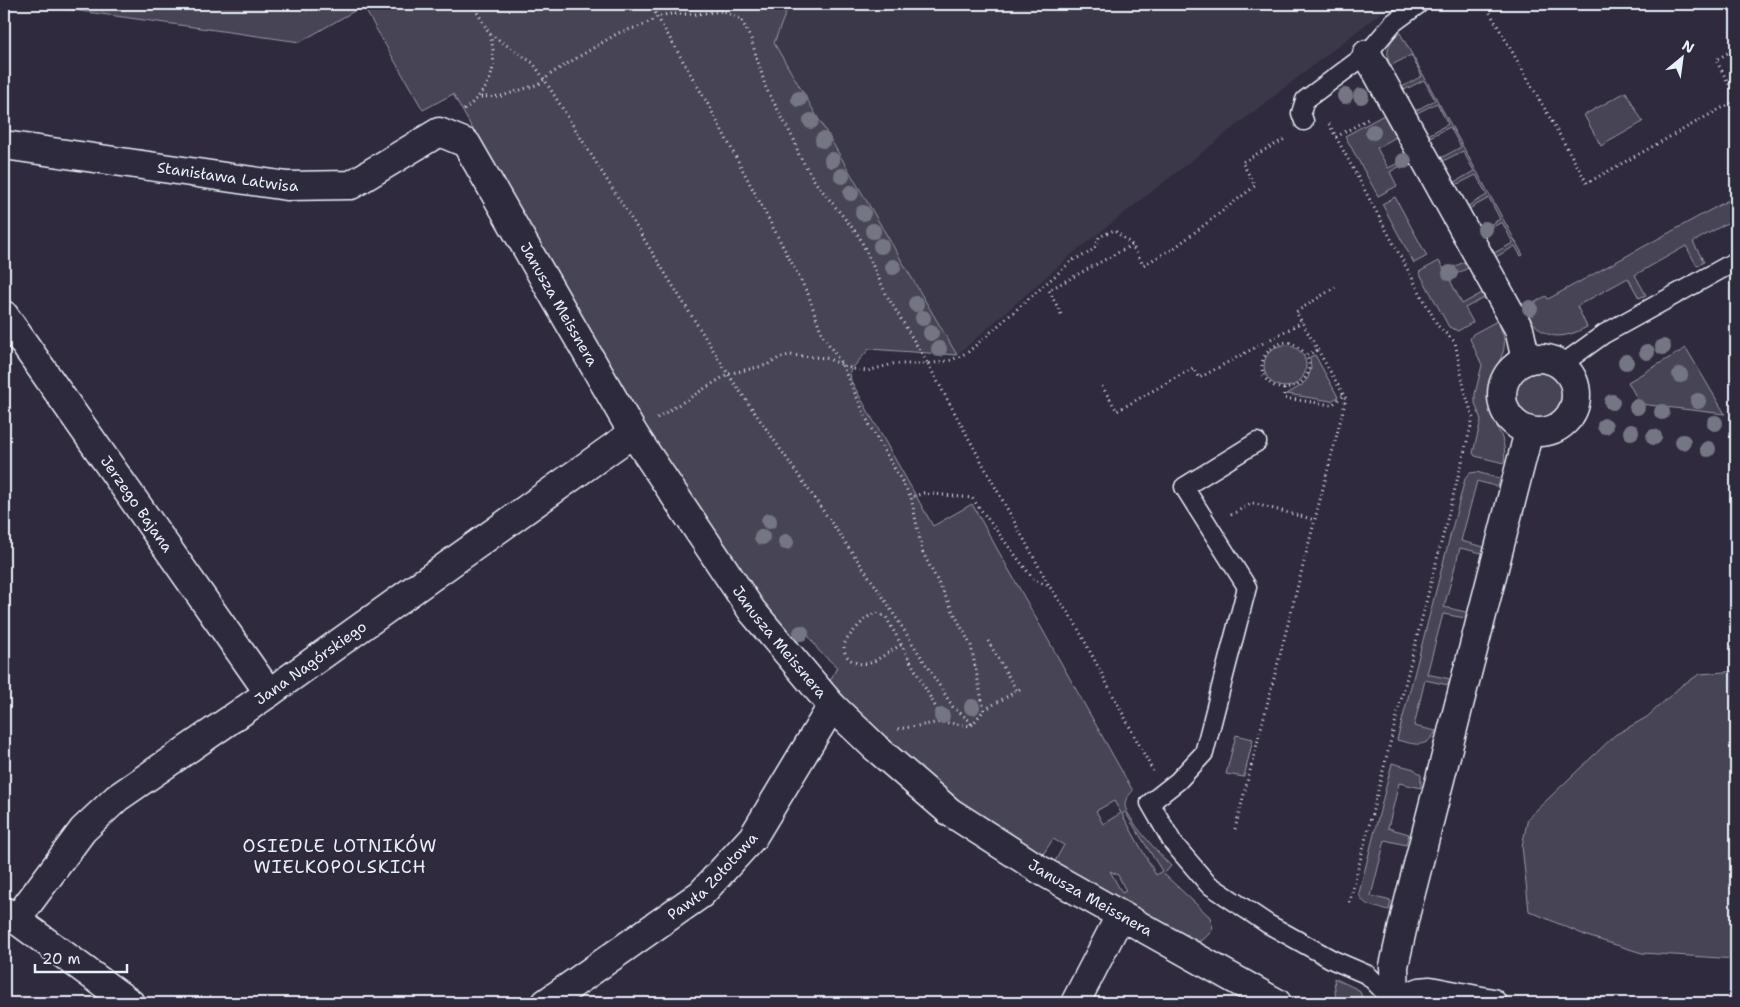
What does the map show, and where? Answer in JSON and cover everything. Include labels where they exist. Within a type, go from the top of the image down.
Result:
[{"type":"street","points":[[1368,54],[1519,329],[1526,360]]},
{"type":"street","name":"Stanisława Latwisa","points":[[4,145],[287,186],[352,185],[439,132]]},
{"type":"street","name":"Janusza Meissnera","points":[[439,132],[466,143],[633,433],[752,611],[832,706],[876,748],[950,812],[1042,871],[1276,1003]]},
{"type":"street","name":"Jerzego Bajana","points":[[4,314],[269,693]]},
{"type":"street","points":[[1539,358],[1551,360],[1561,365],[1575,385],[1574,409],[1566,421],[1557,428],[1546,432],[1529,431],[1511,420],[1504,411],[1501,399],[1507,375],[1526,360],[1539,358]]},
{"type":"street","points":[[1492,1003],[1430,991],[1420,992],[1394,1003],[1394,966],[1406,912],[1529,431]]},
{"type":"street","name":"Jana Nagórskiego","points":[[10,915],[84,830],[117,798],[269,693],[633,433]]},
{"type":"street","name":"Pawła Zołotowa","points":[[546,1003],[701,894],[753,837],[832,706]]},
{"type":"street","points":[[10,915],[130,1003]]},
{"type":"street","points":[[1075,1003],[1120,916]]},
{"type":"lane","points":[[1304,121],[1301,113],[1305,100],[1368,54],[1393,23],[1419,4]]},
{"type":"lane","points":[[1561,365],[1604,334],[1736,261]]},
{"type":"lane","points":[[1257,442],[1184,488],[1247,587],[1204,753],[1150,803],[1173,843],[1208,884],[1268,924],[1333,960],[1368,975],[1394,1003]]},
{"type":"path","points":[[277,4],[309,10],[327,4]]},
{"type":"path","points":[[439,132],[481,97],[493,69],[494,52],[490,34],[472,4]]},
{"type":"path","points":[[650,4],[709,106],[808,294],[822,334],[841,364],[871,428],[911,497],[922,551],[971,646],[984,710]]},
{"type":"path","points":[[1485,4],[1588,183],[1736,99],[1716,60],[1736,48]]},
{"type":"path","points":[[481,97],[502,96],[539,84],[618,33],[644,25],[657,17],[668,14],[723,11],[741,19],[751,39],[766,88],[794,140],[799,155],[816,183],[858,236],[886,294],[928,364],[1050,587],[1075,623],[1164,791]]},
{"type":"path","points":[[490,34],[533,63],[728,374],[879,591],[953,707],[970,722],[971,726]]},
{"type":"path","points":[[1336,137],[1395,103]]},
{"type":"path","points":[[1326,118],[1438,326],[1455,342],[1464,388],[1473,418],[1350,904]]},
{"type":"path","points":[[633,433],[728,374],[767,365],[779,358],[790,355],[826,358],[853,370],[867,371],[893,364],[928,364],[952,360],[968,352],[1074,260],[1090,252],[1096,246],[1099,237],[1114,230],[1132,245],[1143,265],[1173,249],[1254,186],[1242,162],[1292,135]]},
{"type":"path","points":[[1062,314],[1049,290],[1132,245]]},
{"type":"path","points":[[1235,829],[1346,399],[1296,312],[1337,286]]},
{"type":"path","points":[[1102,386],[1117,411],[1193,368],[1199,378],[1302,322]]},
{"type":"path","points":[[1273,338],[1277,344]]},
{"type":"path","points":[[1288,342],[1296,345],[1307,355],[1308,370],[1302,383],[1284,389],[1272,385],[1263,372],[1264,358],[1277,344],[1288,342]]},
{"type":"path","points":[[1307,355],[1318,350]]},
{"type":"path","points":[[1284,389],[1284,398],[1332,405],[1344,395]]},
{"type":"path","points":[[911,497],[924,493],[972,498],[1034,580],[1050,587]]},
{"type":"path","points":[[1209,527],[1252,503],[1315,520]]},
{"type":"path","points":[[900,645],[869,663],[856,664],[845,653],[844,645],[848,636],[871,615],[879,613],[886,617],[940,715],[942,722]]},
{"type":"path","points":[[971,726],[984,710],[1018,690],[988,641]]},
{"type":"path","points":[[892,730],[942,722],[971,726]]},
{"type":"shaded area","points":[[30,4],[789,4],[774,43],[957,355],[869,349],[850,371],[851,381],[933,526],[972,504],[1133,791],[1125,805],[1131,819],[1171,866],[1164,874],[1210,917],[1213,929],[1208,935],[1200,941],[1189,941],[1054,863],[1064,845],[1053,839],[1042,856],[960,802],[922,771],[829,683],[837,667],[819,651],[807,634],[794,645],[746,580],[656,445],[573,306],[453,94],[423,110],[363,6],[300,42]],"holes":[[[1114,801],[1121,813],[1103,824],[1096,811]],[[1125,812],[1162,871],[1156,875],[1122,814]],[[1110,871],[1118,875],[1126,891],[1122,893]]]},
{"type":"shaded area","points":[[789,4],[1392,4],[1076,251],[957,355],[774,42]]},
{"type":"shaded area","points":[[1400,33],[1523,255],[1521,256],[1515,246],[1496,257],[1494,253],[1513,243],[1502,222],[1482,233],[1481,230],[1500,219],[1489,198],[1469,209],[1468,206],[1487,195],[1476,175],[1456,185],[1455,182],[1474,171],[1463,151],[1443,161],[1441,158],[1461,147],[1450,127],[1430,137],[1428,135],[1448,124],[1437,103],[1417,113],[1415,111],[1435,100],[1424,80],[1404,90],[1402,87],[1422,76],[1411,55],[1390,66],[1388,52],[1390,44]]},
{"type":"shaded area","points":[[1626,92],[1643,122],[1601,146],[1584,115]]},
{"type":"shaded area","points":[[1384,115],[1396,137],[1377,148],[1388,168],[1408,158],[1409,161],[1390,172],[1397,186],[1378,196],[1345,136]]},
{"type":"shaded area","points":[[1736,196],[1736,218],[1693,242],[1704,262],[1697,266],[1686,246],[1635,275],[1646,295],[1639,298],[1628,278],[1577,306],[1587,327],[1566,335],[1550,335],[1536,326],[1524,308],[1546,296],[1548,299]]},
{"type":"shaded area","points":[[1395,197],[1427,256],[1414,263],[1382,204]]},
{"type":"shaded area","points":[[1439,261],[1445,271],[1464,262],[1468,268],[1449,278],[1462,304],[1482,293],[1484,298],[1465,308],[1473,322],[1458,331],[1449,327],[1419,272]]},
{"type":"shaded area","points":[[1497,321],[1504,342],[1503,351],[1490,382],[1488,402],[1490,411],[1501,434],[1505,452],[1504,463],[1475,456],[1473,453],[1481,420],[1475,403],[1475,394],[1482,365],[1470,339],[1473,334]]},
{"type":"shaded area","points":[[1285,345],[1300,351],[1306,366],[1300,381],[1285,387],[1270,381],[1264,366],[1270,351]]},
{"type":"shaded area","points":[[1686,348],[1725,414],[1640,404],[1628,382]]},
{"type":"shaded area","points":[[1315,355],[1338,397],[1331,401],[1287,394],[1302,385],[1308,378],[1311,369],[1310,357]]},
{"type":"shaded area","points":[[1534,372],[1544,372],[1558,382],[1562,395],[1558,408],[1552,414],[1544,418],[1534,418],[1520,408],[1516,400],[1516,390],[1526,376]]},
{"type":"shaded area","points":[[1477,472],[1500,479],[1498,487],[1477,481],[1461,541],[1484,547],[1482,553],[1460,548],[1444,607],[1466,612],[1465,618],[1443,614],[1427,674],[1450,679],[1448,685],[1425,680],[1414,726],[1436,731],[1424,743],[1414,744],[1397,740],[1465,479],[1470,473]]},
{"type":"shaded area","points":[[1736,671],[1736,959],[1642,953],[1587,936],[1529,911],[1522,846],[1528,818],[1615,735],[1647,717],[1682,685],[1700,674]]},
{"type":"shaded area","points":[[1236,735],[1253,739],[1244,777],[1226,774]]},
{"type":"shaded area","points":[[1392,763],[1414,769],[1421,775],[1421,788],[1399,783],[1388,828],[1409,834],[1406,845],[1385,840],[1371,896],[1391,901],[1389,910],[1367,904],[1359,893]]},
{"type":"shaded area","points":[[1334,978],[1359,990],[1365,1003],[1336,1003]]},
{"type":"district","name":"OSIEDLE LOTNIKÓW WIELKOPOLSKICH","points":[[340,856]]}]
